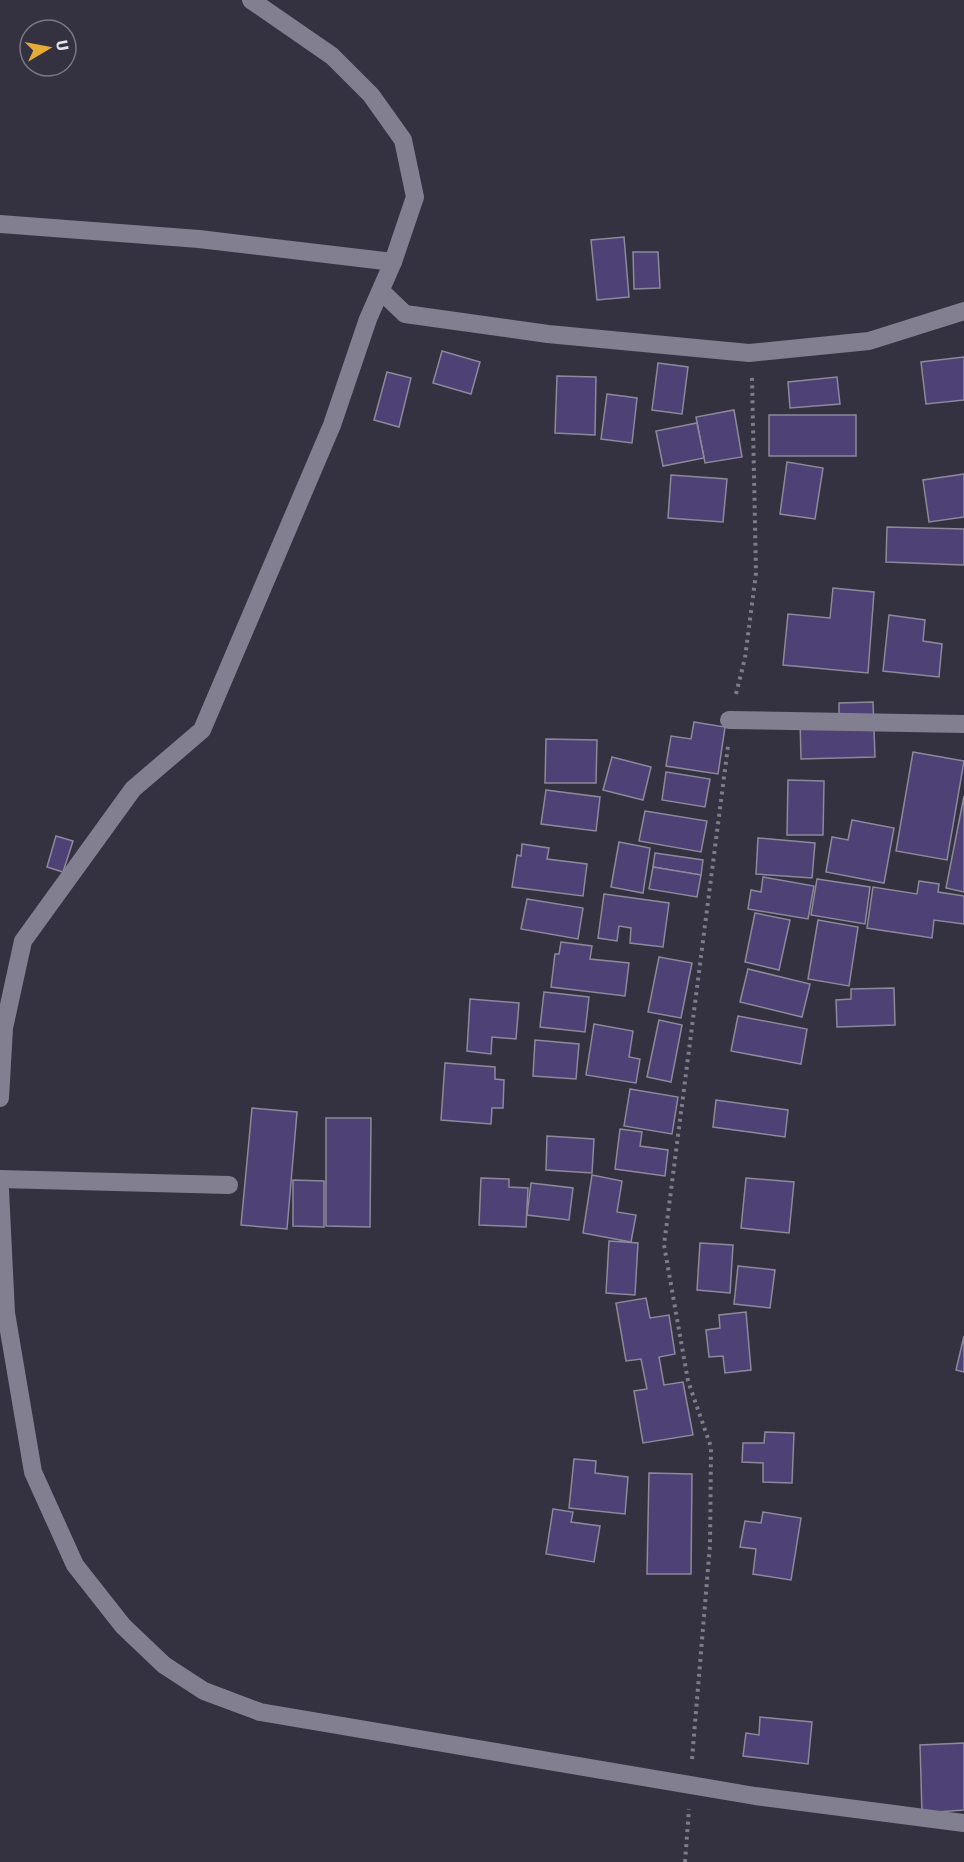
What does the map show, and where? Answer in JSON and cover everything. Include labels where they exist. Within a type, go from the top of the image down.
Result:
[{"type":"street","points":[[0,1098],[4,1028],[23,941],[133,789],[202,730],[332,425],[368,318],[393,262],[416,197],[403,140],[371,95],[332,56],[251,0]]},
{"type":"street","points":[[0,224],[199,239],[393,262]]},
{"type":"street","points":[[381,291],[405,314],[548,334],[749,353],[869,341],[961,317]]},
{"type":"street","points":[[729,720],[964,724]]},
{"type":"street","points":[[0,1179],[229,1185]]},
{"type":"street","points":[[0,1190],[6,1313],[33,1472],[75,1565],[123,1626],[164,1665],[204,1690],[260,1712],[690,1785],[964,1823]]},
{"type":"path","points":[[685,1862],[710,1545],[711,1447],[688,1381],[664,1245],[728,762],[729,720],[745,658],[756,573],[753,388],[749,353]]},
{"type":"building","points":[[624,237],[629,297],[597,300],[591,240]]},
{"type":"building","points":[[633,252],[658,252],[660,288],[634,289]]},
{"type":"building","points":[[442,351],[480,362],[471,394],[433,383]]},
{"type":"building","points":[[964,357],[964,400],[926,404],[921,362]]},
{"type":"building","points":[[658,363],[688,367],[682,414],[652,410]]},
{"type":"building","points":[[387,372],[411,378],[399,427],[374,420]]},
{"type":"building","points":[[557,376],[596,377],[595,435],[555,433]]},
{"type":"building","points":[[837,377],[840,404],[790,408],[788,382]]},
{"type":"building","points":[[607,394],[637,398],[632,443],[601,439]]},
{"type":"building","points":[[734,410],[742,457],[705,463],[696,417]]},
{"type":"building","points":[[769,415],[856,415],[856,456],[769,456]]},
{"type":"building","points":[[697,423],[704,458],[663,466],[656,431]]},
{"type":"building","points":[[787,462],[823,468],[815,519],[780,514]]},
{"type":"building","points":[[964,474],[964,517],[929,522],[923,480]]},
{"type":"building","points":[[671,475],[727,479],[723,522],[668,518]]},
{"type":"building","points":[[887,527],[964,529],[964,565],[886,562]]},
{"type":"building","points":[[833,588],[874,592],[868,673],[783,665],[788,614],[830,618]]},
{"type":"building","points":[[889,615],[925,620],[923,641],[942,644],[939,677],[883,671]]},
{"type":"building","points":[[873,702],[875,757],[801,759],[800,718],[839,717],[839,703]]},
{"type":"building","points":[[694,722],[725,727],[718,774],[666,766],[671,736],[691,739]]},
{"type":"building","points":[[546,739],[597,740],[596,783],[545,783]]},
{"type":"building","points":[[913,752],[964,761],[947,860],[896,851]]},
{"type":"building","points":[[612,757],[651,767],[643,800],[603,790]]},
{"type":"building","points":[[666,772],[710,779],[705,807],[662,800]]},
{"type":"building","points":[[788,780],[824,781],[823,835],[787,835]]},
{"type":"building","points":[[546,790],[600,797],[596,831],[541,824]]},
{"type":"building","points":[[964,796],[964,892],[946,888]]},
{"type":"building","points":[[645,811],[707,821],[701,852],[639,841]]},
{"type":"building","points":[[852,820],[894,828],[884,883],[826,872],[832,837],[848,840]]},
{"type":"building","points":[[56,836],[73,841],[63,872],[47,867]]},
{"type":"building","points":[[758,838],[815,843],[812,878],[756,874]]},
{"type":"building","points":[[619,842],[650,848],[643,893],[611,887]]},
{"type":"building","points":[[522,844],[549,848],[547,859],[587,864],[583,896],[512,887],[517,855],[521,856]]},
{"type":"building","points":[[655,853],[703,860],[701,875],[653,867]]},
{"type":"building","points":[[653,867],[701,875],[697,897],[649,889]]},
{"type":"building","points":[[763,877],[814,886],[808,919],[748,909],[751,890],[761,892]]},
{"type":"building","points":[[817,879],[870,887],[865,924],[811,915]]},
{"type":"building","points":[[919,881],[939,884],[938,892],[964,896],[964,924],[934,920],[932,938],[867,928],[873,887],[917,894]]},
{"type":"building","points":[[604,894],[669,903],[663,947],[630,943],[631,928],[619,926],[617,941],[598,938]]},
{"type":"building","points":[[527,899],[583,908],[578,939],[521,929]]},
{"type":"building","points":[[755,913],[790,920],[779,970],[745,962]]},
{"type":"building","points":[[818,920],[858,927],[849,986],[808,979]]},
{"type":"building","points":[[561,942],[592,946],[590,959],[629,963],[625,996],[551,987],[555,954],[559,954]]},
{"type":"building","points":[[659,957],[692,963],[681,1018],[648,1012]]},
{"type":"building","points":[[748,969],[810,984],[802,1017],[740,1002]]},
{"type":"building","points":[[894,988],[895,1025],[837,1027],[836,1000],[851,999],[851,989]]},
{"type":"building","points":[[544,992],[589,997],[585,1032],[540,1027]]},
{"type":"building","points":[[470,999],[519,1003],[516,1039],[492,1037],[491,1054],[467,1051]]},
{"type":"building","points":[[738,1016],[807,1029],[801,1064],[731,1051]]},
{"type":"building","points":[[659,1020],[682,1025],[671,1082],[647,1077]]},
{"type":"building","points":[[594,1024],[633,1031],[629,1057],[640,1059],[636,1083],[586,1075]]},
{"type":"building","points":[[535,1040],[579,1044],[576,1079],[533,1076]]},
{"type":"building","points":[[445,1063],[495,1067],[495,1079],[504,1080],[503,1108],[492,1108],[491,1124],[441,1120]]},
{"type":"building","points":[[630,1089],[678,1097],[672,1134],[624,1126]]},
{"type":"building","points":[[716,1100],[788,1110],[785,1137],[713,1127]]},
{"type":"building","points":[[252,1108],[297,1112],[287,1229],[241,1225]]},
{"type":"building","points":[[326,1118],[371,1118],[370,1227],[326,1226]]},
{"type":"building","points":[[620,1129],[642,1132],[640,1146],[668,1150],[665,1176],[615,1169]]},
{"type":"building","points":[[547,1136],[594,1139],[592,1173],[546,1170]]},
{"type":"building","points":[[592,1175],[622,1181],[617,1212],[636,1215],[631,1242],[583,1233]]},
{"type":"building","points":[[481,1178],[509,1179],[509,1187],[528,1188],[526,1227],[479,1225]]},
{"type":"building","points":[[746,1178],[794,1182],[789,1233],[741,1228]]},
{"type":"building","points":[[293,1180],[324,1181],[324,1227],[293,1226]]},
{"type":"building","points":[[531,1183],[573,1188],[569,1220],[527,1215]]},
{"type":"building","points":[[609,1241],[638,1243],[635,1295],[606,1293]]},
{"type":"building","points":[[700,1243],[733,1245],[730,1293],[697,1290]]},
{"type":"building","points":[[738,1266],[775,1270],[770,1308],[734,1304]]},
{"type":"building","points":[[646,1298],[650,1318],[669,1315],[675,1354],[659,1357],[664,1385],[683,1382],[693,1435],[643,1443],[634,1391],[647,1389],[641,1359],[626,1361],[616,1303]]},
{"type":"building","points":[[746,1312],[751,1370],[725,1373],[723,1356],[709,1357],[706,1330],[720,1328],[719,1315]]},
{"type":"building","points":[[964,1336],[964,1372],[956,1370]]},
{"type":"building","points":[[765,1432],[794,1433],[792,1483],[763,1482],[763,1463],[742,1462],[743,1443],[764,1443]]},
{"type":"building","points":[[574,1459],[596,1461],[595,1473],[628,1477],[625,1514],[569,1508]]},
{"type":"building","points":[[649,1473],[692,1474],[691,1574],[647,1574]]},
{"type":"building","points":[[553,1509],[573,1512],[571,1522],[600,1526],[594,1562],[546,1554]]},
{"type":"building","points":[[763,1512],[801,1518],[791,1580],[753,1574],[756,1549],[740,1547],[745,1521],[761,1523]]},
{"type":"building","points":[[760,1717],[812,1722],[808,1764],[743,1756],[746,1733],[759,1735]]},
{"type":"building","points":[[964,1743],[964,1810],[922,1813],[920,1745]]}]
